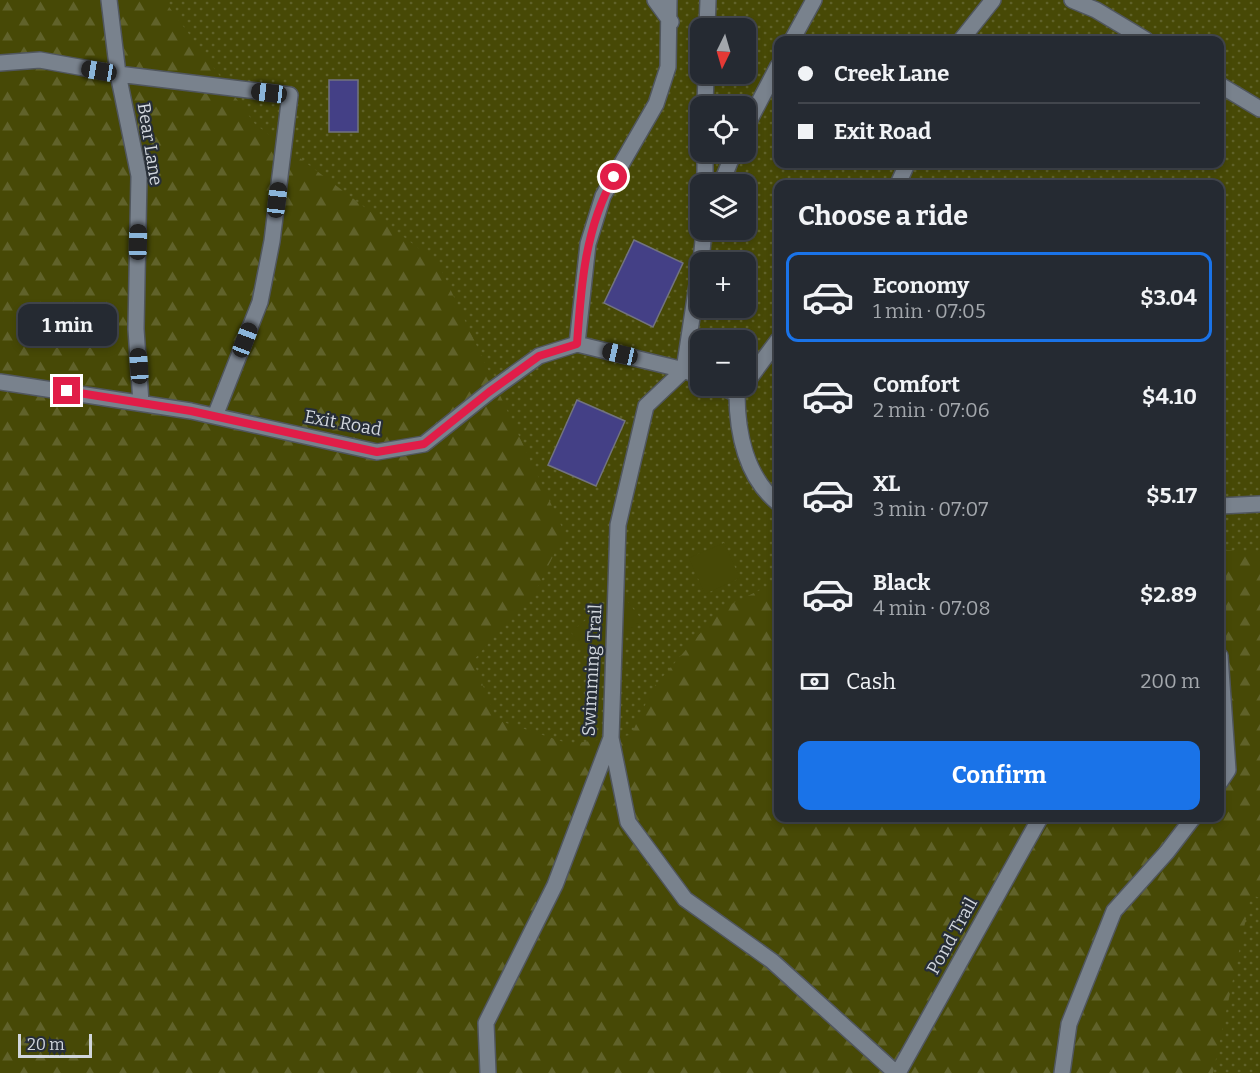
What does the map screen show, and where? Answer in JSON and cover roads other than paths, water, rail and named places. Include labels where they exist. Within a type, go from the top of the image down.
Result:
[{"type":"lane","name":"Bear Lane","points":[[109,0],[118,74],[139,176],[136,329],[141,403]]},
{"type":"lane","points":[[655,0],[671,22]]},
{"type":"lane","points":[[669,0],[671,22],[668,67],[656,104],[603,196],[588,244],[577,344],[690,373]]},
{"type":"lane","points":[[707,18],[708,0]]},
{"type":"lane","points":[[794,36],[814,0]]},
{"type":"lane","points":[[964,36],[993,0]]},
{"type":"lane","points":[[1072,0],[1096,10],[1139,36]]},
{"type":"lane","points":[[0,63],[40,60],[118,74],[290,95],[272,241],[260,302],[215,416]]},
{"type":"lane","points":[[756,108],[774,74]]},
{"type":"lane","points":[[1224,87],[1260,109]]},
{"type":"lane","points":[[684,370],[692,318]]},
{"type":"lane","name":"Exit Road","points":[[0,382],[215,416],[377,452],[424,444],[539,356],[577,344]]},
{"type":"lane","points":[[756,369],[774,345]]},
{"type":"lane","name":"Swimming Trail","points":[[488,1073],[486,1023],[555,885],[611,738],[618,525],[646,406],[684,370]]},
{"type":"lane","points":[[741,396],[737,423],[745,455],[774,500]]},
{"type":"lane","points":[[1224,506],[1260,504]]},
{"type":"lane","points":[[1224,713],[1228,770],[1224,776]]},
{"type":"lane","points":[[611,738],[628,822],[685,899],[772,961],[897,1073]]},
{"type":"lane","name":"Pond Trail","points":[[897,1073],[1039,822]]},
{"type":"lane","points":[[1062,1073],[1069,1023],[1114,911],[1167,852],[1190,822]]}]
